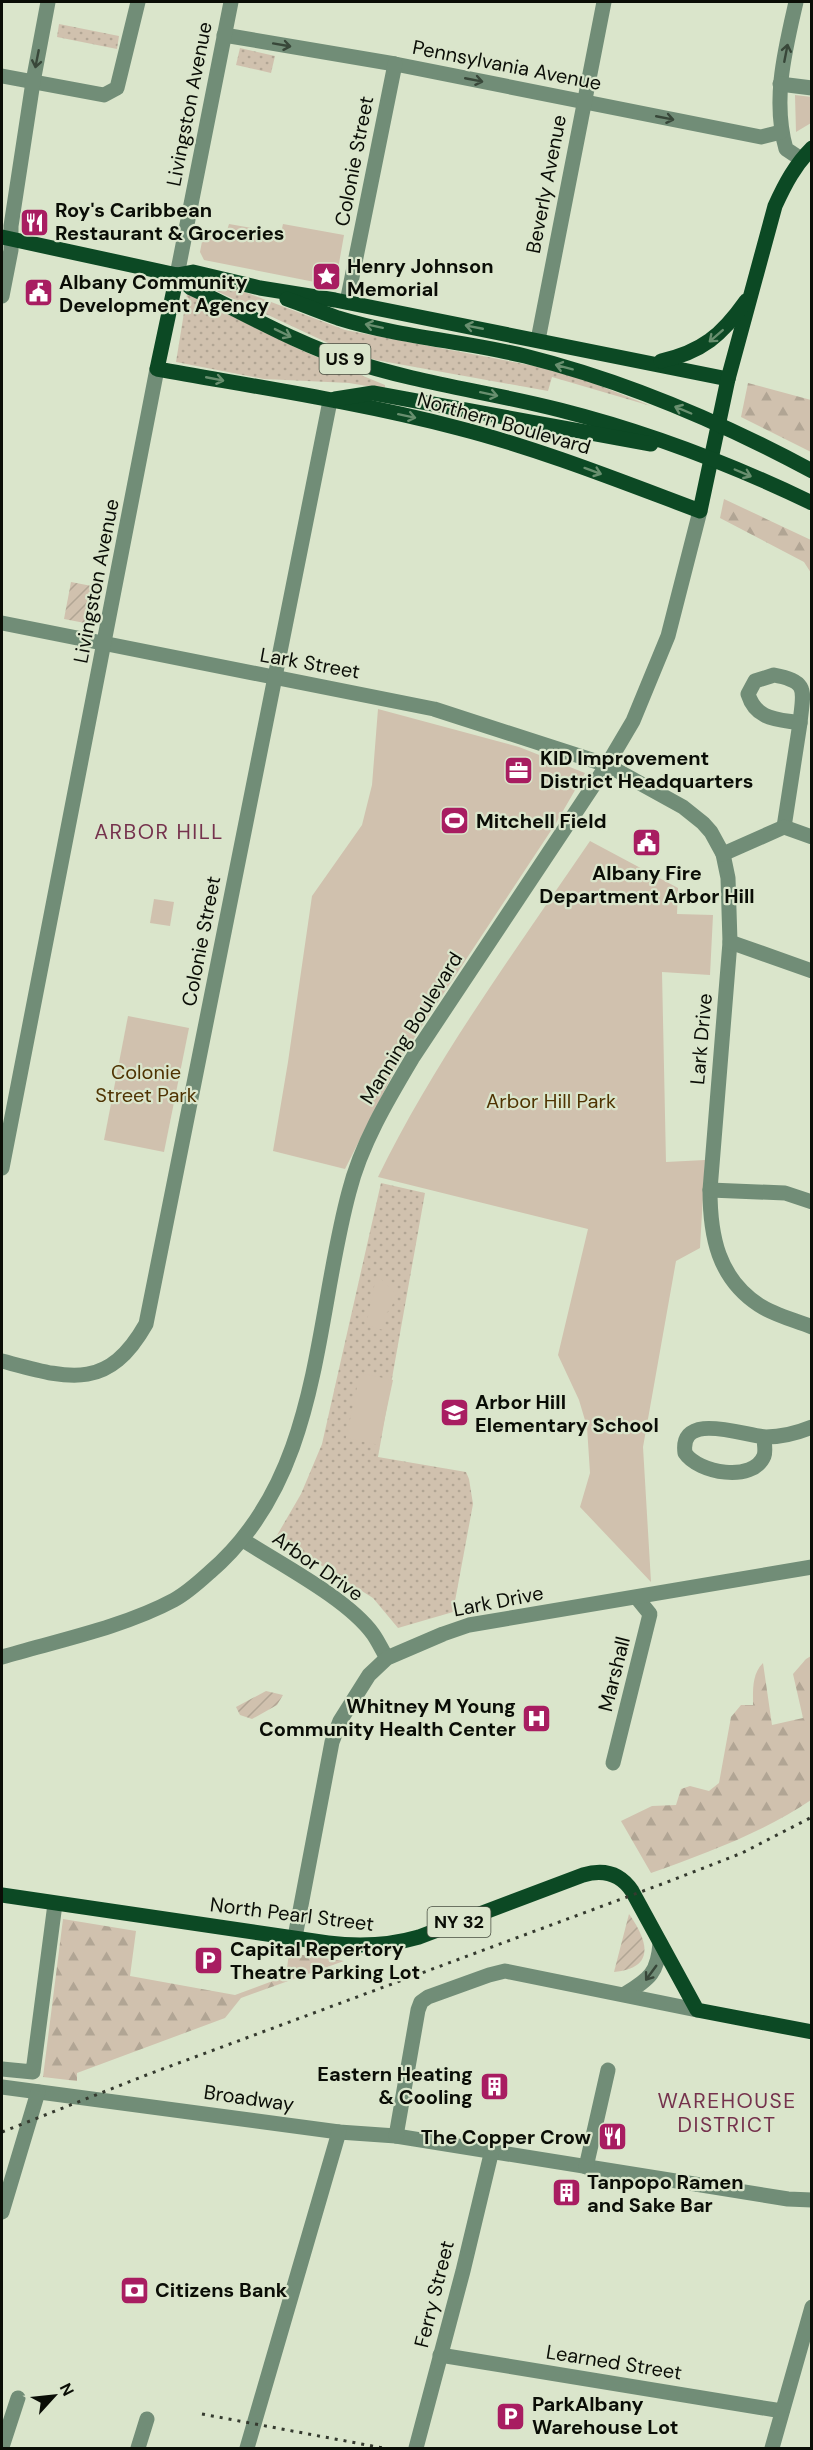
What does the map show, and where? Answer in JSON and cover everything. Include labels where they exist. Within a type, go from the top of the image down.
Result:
[{"type":"main road","points":[[701,504],[723,398],[775,206],[786,181],[806,153]]},
{"type":"main road","name":"US 9","points":[[7,238],[177,275],[193,272],[260,288],[359,323],[524,356],[620,385],[746,437],[812,471]]},
{"type":"main road","name":"US 9","points":[[177,275],[191,288],[290,336],[348,360],[387,372],[561,410],[688,450],[812,503]]},
{"type":"main road","name":"Livingston Avenue","points":[[158,369],[177,275]]},
{"type":"main road","points":[[260,288],[347,302],[728,379]]},
{"type":"main road","points":[[655,363],[686,355],[703,346],[722,331],[753,291]]},
{"type":"main road","name":"Northern Boulevard","points":[[158,369],[421,419],[490,437],[591,471],[701,504]]},
{"type":"main road","points":[[330,401],[354,394],[373,393],[688,450]]},
{"type":"main road","name":"North Pearl Street","points":[[2,1895],[352,1946],[398,1942],[418,1937],[583,1875],[602,1872],[613,1874],[625,1881],[697,2010]]},
{"type":"main road","points":[[697,2010],[812,2032]]},
{"type":"street","points":[[2,296],[7,238],[11,226],[48,2]]},
{"type":"street","points":[[2,76],[104,95],[110,93],[117,88],[138,2]]},
{"type":"street","name":"Livingston Avenue","points":[[177,275],[231,2]]},
{"type":"street","name":"Beverly Avenue","points":[[538,340],[604,2]]},
{"type":"street","points":[[796,2],[780,84],[781,132],[786,149],[806,153]]},
{"type":"street","name":"Pennsylvania Avenue","points":[[224,35],[394,64],[760,137],[781,132]]},
{"type":"street","name":"Colonie Street","points":[[347,302],[394,64]]},
{"type":"street","points":[[780,84],[812,88]]},
{"type":"street","name":"Livingston Avenue","points":[[2,1168],[158,369]]},
{"type":"street","name":"Colonie Street","points":[[2,1361],[51,1373],[85,1376],[104,1370],[127,1353],[146,1324],[330,401]]},
{"type":"street","name":"Manning Boulevard","points":[[2,1657],[136,1617],[175,1599],[226,1558],[243,1540],[281,1479],[301,1425],[349,1192],[371,1134],[413,1057],[607,765],[633,721],[668,636],[701,504]]},
{"type":"street","name":"Lark Street","points":[[2,623],[434,709],[607,765]]},
{"type":"street","points":[[784,827],[800,723]]},
{"type":"street","name":"Lark Drive","points":[[607,765],[683,807],[703,822],[723,854],[728,878],[730,942],[710,1190],[710,1216],[714,1243],[736,1285],[760,1305],[812,1327]]},
{"type":"street","points":[[723,854],[784,827],[812,837]]},
{"type":"street","points":[[730,942],[812,971]]},
{"type":"street","points":[[710,1190],[786,1193],[812,1202]]},
{"type":"street","points":[[764,1437],[765,1454],[759,1464],[747,1471],[728,1472],[701,1467],[685,1453],[684,1447],[689,1436],[703,1428],[764,1437],[797,1433],[812,1427]]},
{"type":"street","name":"Arbor Drive","points":[[243,1540],[328,1594],[361,1621],[372,1633],[387,1658]]},
{"type":"street","name":"Lark Drive","points":[[295,1937],[332,1742],[340,1721],[358,1690],[369,1675],[387,1658],[409,1647],[469,1625],[812,1568]]},
{"type":"street","name":"Marshall","points":[[613,1763],[650,1614],[637,1598]]},
{"type":"street","points":[[2,2069],[33,2072],[56,1904]]},
{"type":"street","points":[[626,1994],[651,1976],[658,1961],[660,1943]]},
{"type":"street","points":[[396,2136],[418,2010],[424,1999],[504,1971],[697,2010]]},
{"type":"street","points":[[585,2168],[608,2070]]},
{"type":"street","name":"Broadway","points":[[2,2087],[339,2132],[396,2136],[788,2199],[812,2199]]},
{"type":"street","points":[[2,2212],[38,2092]]},
{"type":"street","points":[[247,2448],[339,2132]]},
{"type":"street","name":"Ferry Street","points":[[416,2448],[492,2150]]},
{"type":"street","points":[[772,2448],[812,2307]]},
{"type":"street","name":"Learned Street","points":[[440,2355],[782,2411]]},
{"type":"street","points":[[2,2446],[18,2398]]},
{"type":"street","points":[[138,2448],[147,2419]]},
{"type":"green space","points":[[59,24],[119,36],[117,49],[57,37]]},
{"type":"green space","points":[[240,48],[275,56],[271,73],[236,65]]},
{"type":"green space","points":[[795,95],[812,97],[811,123],[796,132]]},
{"type":"green space","points":[[229,224],[281,233],[283,224],[344,235],[335,286],[204,260],[200,252],[204,231],[225,237]]},
{"type":"green space","points":[[196,278],[234,288],[345,330],[540,367],[588,381],[651,406],[552,377],[548,391],[376,360],[343,350],[195,281]]},
{"type":"green space","points":[[187,294],[303,351],[385,385],[385,389],[349,383],[264,379],[176,362]]},
{"type":"green space","points":[[748,383],[811,400],[811,452],[741,417]]},
{"type":"green space","points":[[724,499],[811,540],[811,573],[804,562],[720,518]]},
{"type":"green space","points":[[71,582],[97,587],[90,624],[64,619]]},
{"type":"green space","points":[[378,709],[519,747],[585,773],[556,823],[401,1058],[345,1169],[273,1151],[312,896],[362,825],[372,785]]},
{"type":"green space","name":"Arbor Hill Park","points":[[590,841],[678,888],[677,914],[713,915],[710,975],[662,972],[666,1162],[705,1160],[700,1248],[676,1261],[643,1447],[651,1582],[580,1507],[590,1473],[587,1427],[579,1400],[558,1355],[588,1229],[378,1177],[451,1047]]},
{"type":"green space","points":[[154,899],[174,902],[170,926],[150,923]]},
{"type":"green space","name":"Colonie Street Park","points":[[128,1016],[189,1028],[164,1152],[104,1140]]},
{"type":"green space","points":[[381,1183],[425,1193],[378,1457],[466,1472],[473,1504],[453,1612],[398,1628],[373,1598],[276,1537],[301,1494],[322,1444]]},
{"type":"green space","points":[[380,1278],[396,1293],[391,1309],[385,1314],[383,1330],[366,1325],[375,1282]]},
{"type":"green space","points":[[360,1373],[393,1380],[379,1445],[346,1438]]},
{"type":"green space","points":[[811,1656],[811,1800],[773,1823],[713,1850],[651,1873],[621,1821],[652,1806],[676,1805],[681,1789],[690,1786],[709,1791],[719,1783],[731,1717],[741,1705],[753,1705],[755,1677],[763,1663],[772,1725],[803,1718],[793,1674]]},
{"type":"green space","points":[[266,1691],[283,1695],[277,1705],[252,1719],[240,1715],[236,1707]]},
{"type":"green space","points":[[629,1914],[641,1934],[644,1952],[637,1965],[614,1972]]},
{"type":"green space","points":[[63,1919],[136,1931],[130,1976],[235,1995],[286,1976],[289,1953],[344,1961],[241,1998],[225,2018],[77,2073],[77,2081],[43,2077]]},
{"type":"railway","points":[[2,2132],[149,2074],[670,1881],[742,1853],[812,1817]]},
{"type":"railway","points":[[202,2414],[383,2448]]},
{"type":"place","name":"Roy's Caribbean Restaurant & Groceries","points":[[34,222]]},
{"type":"place","name":"Henry Johnson Memorial","points":[[326,277]]},
{"type":"place","name":"Albany Community Development Agency","points":[[38,293]]},
{"type":"place","name":"KID Improvement District Headquarters","points":[[519,770]]},
{"type":"place","name":"Mitchell Field","points":[[455,821]]},
{"type":"place","name":"Albany Fire Department Arbor Hill","points":[[647,842]]},
{"type":"place","name":"Arbor Hill Elementary School","points":[[454,1413]]},
{"type":"place","name":"Whitney M Young Community Health Center","points":[[537,1718]]},
{"type":"place","name":"Capital Repertory Theatre Parking Lot","points":[[209,1961]]},
{"type":"place","name":"Eastern Heating & Cooling","points":[[494,2086]]},
{"type":"place","name":"The Copper Crow","points":[[612,2137]]},
{"type":"place","name":"Tanpopo Ramen and Sake Bar","points":[[566,2193]]},
{"type":"place","name":"Citizens Bank","points":[[134,2290]]},
{"type":"place","name":"ParkAlbany Warehouse Lot","points":[[511,2416]]},
{"type":"district","name":"ARBOR HILL","points":[[159,832]]},
{"type":"district","name":"WAREHOUSE DISTRICT","points":[[727,2113]]}]
